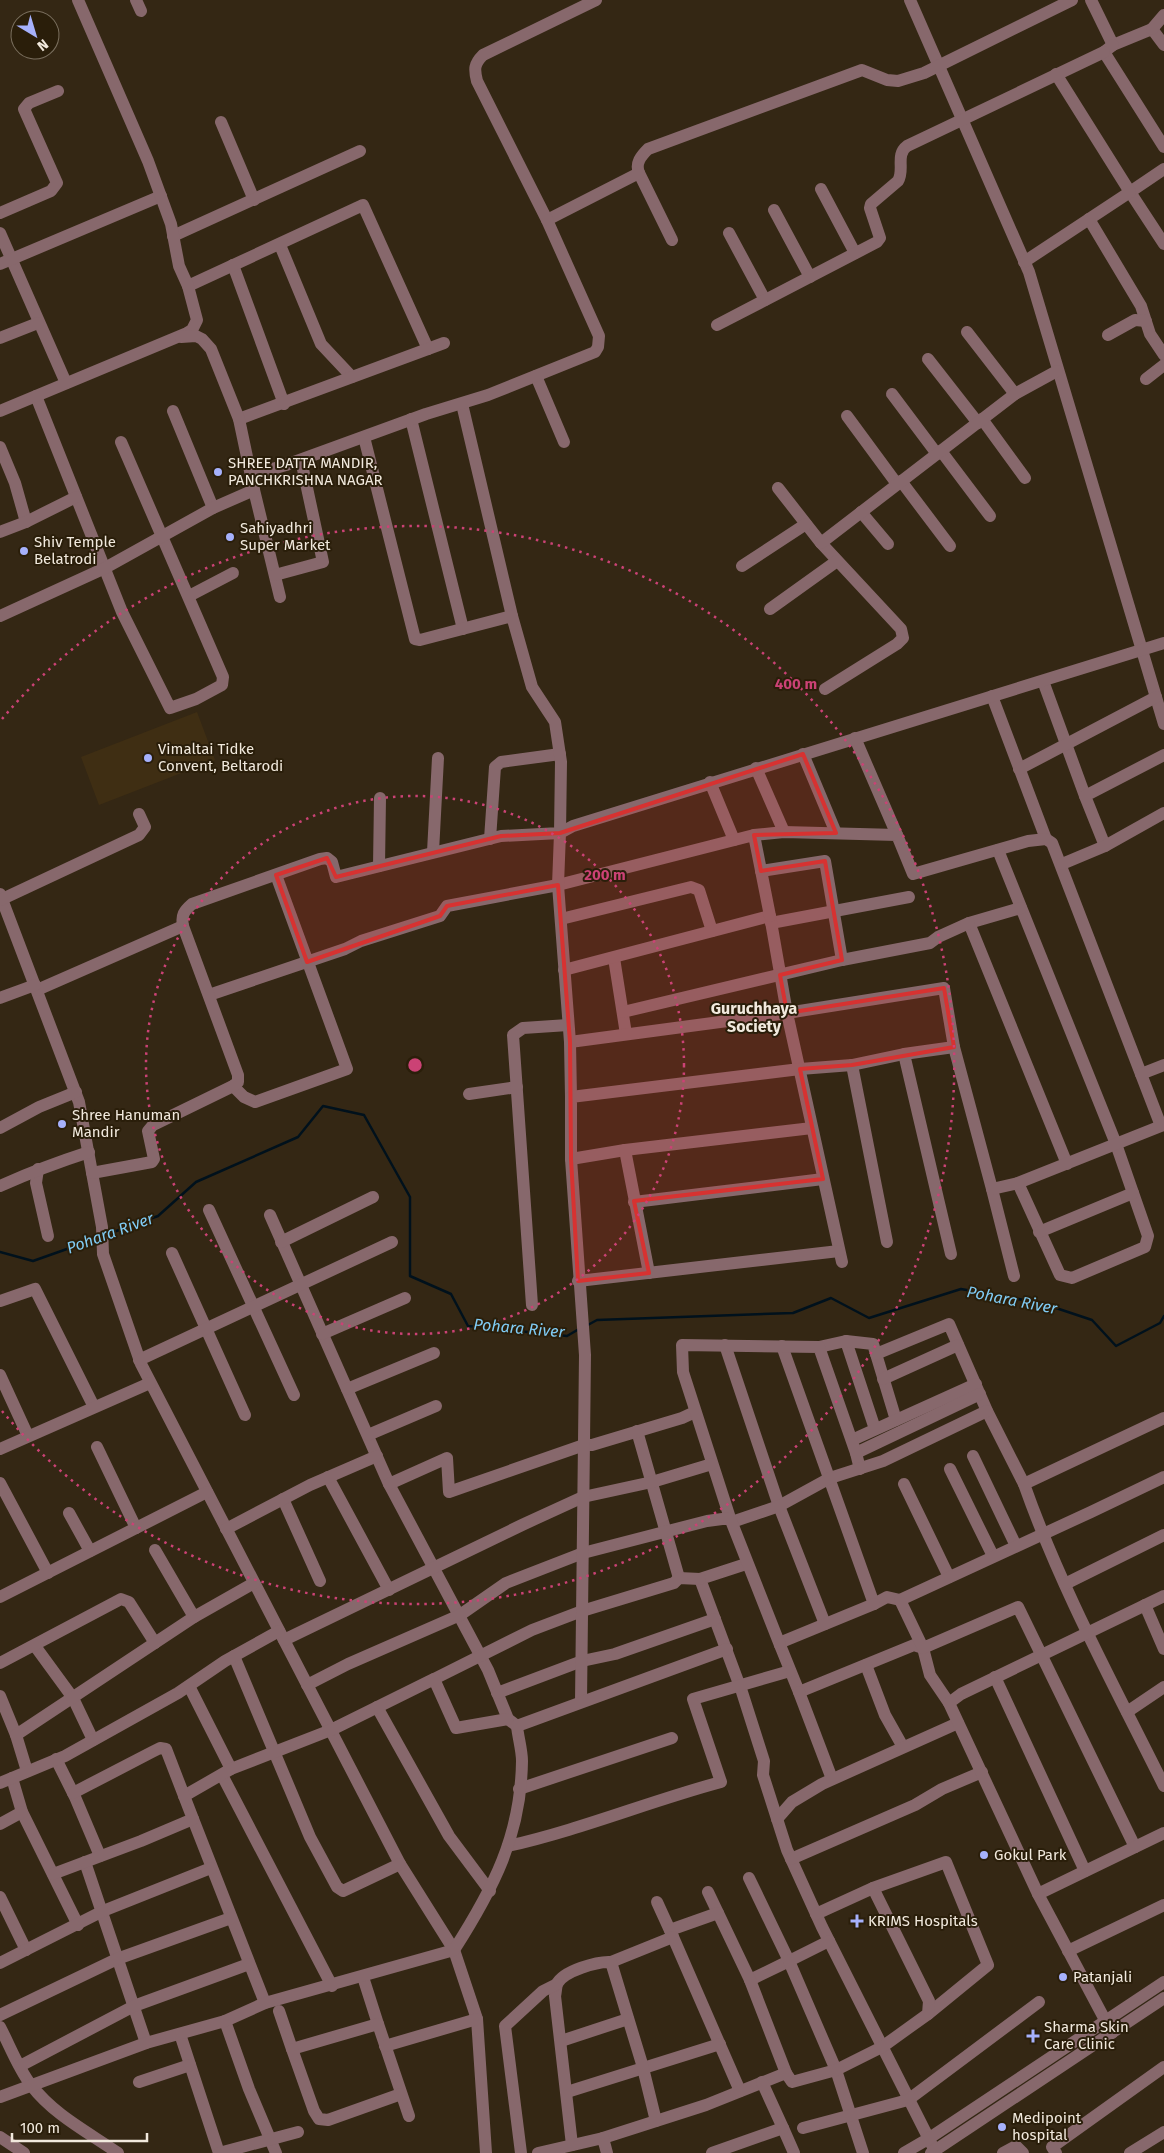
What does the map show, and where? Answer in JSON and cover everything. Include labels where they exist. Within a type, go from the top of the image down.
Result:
[{"type":"street","points":[[0,411],[176,338],[192,330],[197,320],[188,286],[179,266],[173,236],[148,161],[78,0]]},
{"type":"street","points":[[251,475],[301,460],[411,419],[462,404],[589,356],[595,352],[600,341],[547,220],[477,81],[474,69],[477,61],[483,55],[596,0]]},
{"type":"street","points":[[910,0],[1024,262],[1164,724]]},
{"type":"street","points":[[672,240],[637,168],[638,162],[648,149],[862,70],[887,80],[898,81],[939,67],[1072,0]]},
{"type":"street","points":[[1091,0],[1109,49],[1164,147]]},
{"type":"street","points":[[717,325],[880,238],[870,208],[871,204],[898,181],[902,149],[1152,29],[1164,15]]},
{"type":"street","points":[[1152,29],[1164,45]]},
{"type":"street","points":[[1056,74],[1164,244]]},
{"type":"street","points":[[0,213],[51,191],[57,183],[24,109],[29,103],[58,91]]},
{"type":"street","points":[[221,122],[254,200]]},
{"type":"street","points":[[173,236],[360,151]]},
{"type":"street","points":[[1024,262],[1164,169]]},
{"type":"street","points":[[547,220],[639,173]]},
{"type":"street","points":[[821,189],[855,253]]},
{"type":"street","points":[[6,262],[160,196]]},
{"type":"street","points":[[188,286],[363,205],[428,349]]},
{"type":"street","points":[[774,210],[810,277]]},
{"type":"street","points":[[1089,219],[1141,306],[1150,334],[1164,355]]},
{"type":"street","points":[[0,233],[6,262],[38,323],[66,383]]},
{"type":"street","points":[[729,233],[765,300]]},
{"type":"street","points":[[280,245],[321,344],[352,377]]},
{"type":"street","points":[[233,265],[284,404]]},
{"type":"street","points":[[1108,335],[1135,320],[1146,321]]},
{"type":"street","points":[[0,338],[38,323]]},
{"type":"street","points":[[967,332],[1015,394]]},
{"type":"street","points":[[176,338],[196,336],[208,344],[239,420],[280,597]]},
{"type":"street","points":[[239,420],[444,343]]},
{"type":"street","points":[[928,359],[1025,478]]},
{"type":"street","points":[[1146,379],[1164,365]]},
{"type":"street","points":[[821,543],[1015,394],[1056,371]]},
{"type":"street","points":[[536,376],[564,442]]},
{"type":"street","points":[[892,394],[990,516]]},
{"type":"street","points":[[36,396],[122,612],[170,708],[196,699],[222,685],[223,678],[121,442]]},
{"type":"street","points":[[462,404],[512,616],[532,687],[556,722],[560,754],[558,885],[570,1042],[571,1159],[578,1281],[582,1306],[585,1355],[581,1702]]},
{"type":"street","points":[[173,411],[213,508]]},
{"type":"street","points":[[846,416],[950,546]]},
{"type":"street","points":[[411,419],[463,629]]},
{"type":"street","points":[[364,437],[415,639],[420,640],[512,616]]},
{"type":"street","points":[[0,447],[15,484],[26,522]]},
{"type":"street","points":[[275,575],[323,562],[301,460]]},
{"type":"street","points":[[778,488],[821,543],[901,629],[903,638],[897,644],[825,690]]},
{"type":"street","points":[[0,616],[105,568],[213,508],[254,490]]},
{"type":"street","points":[[0,532],[26,522],[76,496]]},
{"type":"street","points":[[861,512],[888,544]]},
{"type":"street","points":[[742,566],[806,524]]},
{"type":"street","points":[[770,608],[837,560]]},
{"type":"street","points":[[189,596],[233,573]]},
{"type":"street","points":[[92,1173],[152,1162],[154,1159],[148,1131],[153,1126],[238,1082],[238,1075],[183,926],[184,911],[192,904],[327,858],[332,862],[336,877],[490,838],[560,833],[573,826],[710,782],[1164,643]]},
{"type":"street","points":[[1043,681],[1105,846]]},
{"type":"street","points":[[992,696],[1046,839],[1052,843],[1062,864],[1125,1038],[1161,1126],[1018,1183],[992,1189]]},
{"type":"street","points":[[1019,769],[1156,697]]},
{"type":"street","points":[[855,738],[913,874],[1028,841],[1046,839]]},
{"type":"street","points":[[490,838],[495,767],[501,762],[560,754]]},
{"type":"street","points":[[803,754],[836,833]]},
{"type":"street","points":[[1085,796],[1164,754]]},
{"type":"street","points":[[433,852],[438,758]]},
{"type":"street","points":[[756,768],[784,832]]},
{"type":"street","points":[[710,782],[734,840]]},
{"type":"street","points":[[379,866],[380,798]]},
{"type":"street","points":[[1062,864],[1105,846],[1164,813]]},
{"type":"street","points":[[139,814],[145,827],[139,835],[1,898],[80,1102],[102,1227],[103,1254],[139,1360],[400,1864],[454,1950],[476,2020],[483,2152]]},
{"type":"street","points":[[209,995],[345,950],[362,941],[440,916],[447,906],[558,885],[754,835],[784,832],[897,835]]},
{"type":"street","points":[[578,1281],[649,1272],[840,1257],[787,1013],[754,835]]},
{"type":"street","points":[[998,850],[1116,1144],[1148,1236],[1145,1247],[1072,1278],[1060,1275],[1018,1183]]},
{"type":"street","points":[[761,871],[825,862],[842,960]]},
{"type":"street","points":[[233,1086],[244,1097],[255,1102],[347,1069],[276,875]]},
{"type":"street","points":[[561,919],[691,887],[699,890],[712,932]]},
{"type":"street","points":[[564,970],[771,919],[909,897]]},
{"type":"street","points":[[623,1012],[842,960],[930,943],[938,937],[969,923],[1021,908]]},
{"type":"street","points":[[969,923],[1066,1164]]},
{"type":"street","points":[[0,998],[36,987],[183,926]]},
{"type":"street","points":[[614,958],[626,1034]]},
{"type":"street","points":[[570,1042],[787,1013],[944,988],[954,1047],[1014,1276]]},
{"type":"street","points":[[532,1304],[513,1035],[523,1028],[568,1025]]},
{"type":"street","points":[[571,1098],[800,1069],[852,1065],[904,1054],[954,1047]]},
{"type":"street","points":[[904,1054],[951,1254]]},
{"type":"street","points":[[852,1065],[887,1242]]},
{"type":"street","points":[[1141,1074],[1164,1065]]},
{"type":"street","points":[[469,1094],[517,1087]]},
{"type":"street","points":[[0,1128],[40,1107],[76,1092]]},
{"type":"street","points":[[571,1159],[625,1150],[812,1128]]},
{"type":"street","points":[[625,1150],[649,1272]]},
{"type":"street","points":[[0,1186],[29,1175],[38,1169],[89,1152]]},
{"type":"street","points":[[38,1169],[36,1183],[48,1236]]},
{"type":"street","points":[[634,1202],[694,1193],[824,1179]]},
{"type":"street","points":[[1039,1232],[1133,1193]]},
{"type":"street","points":[[281,1242],[373,1198]]},
{"type":"street","points":[[209,1210],[294,1395]]},
{"type":"street","points":[[0,2097],[146,2043],[226,2021],[265,2003],[332,1986],[454,1950],[490,1891],[514,1830],[522,1759],[512,1723],[460,1615],[390,1484],[270,1215]]},
{"type":"street","points":[[139,1360],[392,1242]]},
{"type":"street","points":[[172,1253],[245,1415]]},
{"type":"street","points":[[0,1301],[36,1289],[94,1407]]},
{"type":"street","points":[[322,1334],[404,1298]]},
{"type":"street","points":[[876,1354],[948,1324],[987,1411],[1024,1484],[1042,1534],[1087,1632],[1164,1786]]},
{"type":"street","points":[[846,1341],[876,1430]]},
{"type":"street","points":[[832,1779],[746,1564],[694,1412],[683,1372],[682,1345],[818,1347],[846,1341],[873,1344],[896,1420]]},
{"type":"street","points":[[725,1345],[779,1506],[825,1624]]},
{"type":"street","points":[[884,1378],[958,1345]]},
{"type":"street","points":[[782,1346],[874,1604]]},
{"type":"street","points":[[818,1347],[852,1440],[860,1469]]},
{"type":"street","points":[[347,1389],[434,1353]]},
{"type":"street","points":[[0,1375],[28,1436]]},
{"type":"street","points":[[0,1449],[150,1383]]},
{"type":"street","points":[[852,1440],[896,1420],[978,1389]]},
{"type":"street","points":[[856,1453],[978,1389]]},
{"type":"street","points":[[368,1435],[436,1406]]},
{"type":"street","points":[[307,1684],[460,1615],[506,1584],[583,1553],[707,1521],[731,1520],[779,1506],[830,1478],[883,1461],[987,1411]]},
{"type":"street","points":[[390,1484],[447,1458],[449,1492],[584,1445],[592,1445],[682,1418],[694,1412]]},
{"type":"street","points":[[1024,1484],[1164,1418]]},
{"type":"street","points":[[637,1431],[679,1578]]},
{"type":"street","points":[[97,1448],[136,1528]]},
{"type":"street","points":[[226,1529],[328,1477],[377,1456]]},
{"type":"street","points":[[973,1456],[1016,1546]]},
{"type":"street","points":[[78,1925],[6,1781],[56,1760],[93,1740],[189,1686],[234,1656],[389,1590],[584,1497],[652,1482],[712,1464]]},
{"type":"street","points":[[950,1469],[993,1556]]},
{"type":"street","points":[[328,1477],[389,1590]]},
{"type":"street","points":[[780,1645],[784,1640],[887,1597],[900,1600],[1164,1477]]},
{"type":"street","points":[[904,1484],[949,1577]]},
{"type":"street","points":[[1,1486],[48,1573]]},
{"type":"street","points":[[0,1597],[207,1492]]},
{"type":"street","points":[[283,1499],[320,1581]]},
{"type":"street","points":[[69,1513],[90,1552]]},
{"type":"street","points":[[1065,1584],[1164,1535]]},
{"type":"street","points":[[155,1550],[194,1617]]},
{"type":"street","points":[[184,1796],[227,1772],[331,1730],[532,1630],[582,1611],[674,1582],[679,1578],[700,1579],[746,1564]]},
{"type":"street","points":[[700,1579],[740,1686],[764,1762],[763,1775],[791,1859],[829,1941],[932,2149]]},
{"type":"street","points":[[16,1735],[194,1617],[254,1583]]},
{"type":"street","points":[[949,1703],[961,1694],[995,1677],[1164,1596]]},
{"type":"street","points":[[0,1663],[122,1599],[129,1602],[155,1643]]},
{"type":"street","points":[[900,1600],[923,1648],[930,1675],[949,1703],[1038,1894],[1112,2033]]},
{"type":"street","points":[[1144,1605],[1163,1645]]},
{"type":"street","points":[[798,1692],[914,1645],[923,1648],[1018,1607],[1135,1847]]},
{"type":"street","points":[[497,1693],[582,1660],[615,1654],[715,1619]]},
{"type":"street","points":[[35,1646],[73,1698],[93,1740]]},
{"type":"street","points":[[434,1680],[456,1728],[512,1723],[581,1702],[727,1650]]},
{"type":"street","points":[[234,1656],[310,1838],[337,1888],[343,1891],[400,1864]]},
{"type":"street","points":[[866,1665],[885,1715],[903,1747]]},
{"type":"street","points":[[508,1846],[574,1828],[665,1797],[721,1782],[692,1699],[790,1671]]},
{"type":"street","points":[[995,1677],[1085,1871]]},
{"type":"street","points":[[189,1686],[227,1772],[332,1986]]},
{"type":"street","points":[[1128,1712],[1164,1687]]},
{"type":"street","points":[[0,1696],[16,1735],[27,1771]]},
{"type":"street","points":[[377,1707],[448,1836],[490,1891]]},
{"type":"street","points":[[777,1819],[792,1802],[832,1779],[958,1723]]},
{"type":"street","points":[[519,1789],[672,1738]]},
{"type":"street","points":[[73,1793],[160,1748],[166,1749],[265,2003]]},
{"type":"street","points":[[56,1760],[73,1793],[100,1856]]},
{"type":"street","points":[[791,1859],[915,1805],[942,1789],[982,1772]]},
{"type":"street","points":[[0,1824],[22,1812]]},
{"type":"street","points":[[53,1874],[193,1819]]},
{"type":"street","points":[[1038,1894],[1164,1833]]},
{"type":"street","points":[[84,1862],[146,2043]]},
{"type":"street","points":[[708,1892],[750,1980],[786,2073],[792,2082],[836,2070],[882,2047],[928,2014],[988,1965],[946,1862],[873,1888],[816,1914]]},
{"type":"street","points":[[0,1964],[102,1911],[211,1868]]},
{"type":"street","points":[[749,1878],[789,1961],[836,2070],[863,2153]]},
{"type":"street","points":[[873,1888],[930,2001],[928,2014]]},
{"type":"street","points":[[0,1897],[26,1950]]},
{"type":"street","points":[[657,1902],[740,2091]]},
{"type":"street","points":[[1068,1951],[1164,1905]]},
{"type":"street","points":[[521,2153],[505,2026],[538,1995],[557,1984],[564,1976],[585,1966],[611,1962],[718,1913]]},
{"type":"street","points":[[0,2015],[117,1959],[232,1918]]},
{"type":"street","points":[[750,1980],[829,1941]]},
{"type":"street","points":[[611,1962],[643,2069],[656,2121]]},
{"type":"street","points":[[20,2066],[134,2006],[249,1964]]},
{"type":"street","points":[[363,1976],[409,2116]]},
{"type":"street","points":[[557,1984],[555,1996],[572,2145]]},
{"type":"street","points":[[904,2153],[932,2149],[1164,1999],[1160,1985],[1105,2021],[932,2149]]},
{"type":"street","points":[[803,2128],[851,2117],[908,2100],[1039,2002]]},
{"type":"street","points":[[279,2011],[314,2111],[319,2119],[328,2120],[401,2094]]},
{"type":"street","points":[[561,2041],[628,2019]]},
{"type":"street","points":[[385,2046],[476,2020]]},
{"type":"street","points":[[226,2021],[249,2089],[276,2153]]},
{"type":"street","points":[[292,2049],[378,2024]]},
{"type":"street","points":[[0,2027],[31,2084],[49,2104],[71,2122],[118,2153]]},
{"type":"street","points":[[180,2034],[219,2153],[298,2132]]},
{"type":"street","points":[[566,2092],[720,2044]]},
{"type":"street","points":[[139,2082],[190,2065]]},
{"type":"street","points":[[1056,2153],[1052,2147],[1164,2067]]},
{"type":"street","points":[[538,2153],[603,2138],[706,2105],[786,2073]]},
{"type":"street","points":[[762,2082],[794,2153]]},
{"type":"street","points":[[712,2153],[783,2128]]},
{"type":"street","points":[[1130,2153],[1164,2132]]},
{"type":"street","points":[[0,2137],[24,2153]]},
{"type":"street","points":[[603,2138],[607,2153]]},
{"type":"street","points":[[1003,2153],[1016,2146],[1022,2153]]},
{"type":"highlighted area","points":[[803,754],[836,833],[754,835],[761,871],[825,861],[842,960],[780,975],[787,1013],[944,988],[954,1047],[852,1065],[800,1069],[823,1179],[634,1201],[649,1273],[578,1281],[571,1159],[570,1042],[558,885],[447,906],[440,916],[307,962],[276,875],[327,858],[336,877],[501,836],[560,833]]},
{"type":"shaded area","name":"Vimaltai Tidke Convent, Beltarodi","points":[[197,712],[215,760],[99,805],[81,757]]},
{"type":"waterway","name":"Pohara River","points":[[105,1235],[158,1216],[196,1182],[298,1137],[323,1106],[364,1115],[410,1197],[410,1276],[451,1294],[468,1326],[567,1336],[579,1329]]},
{"type":"waterway","name":"Pohara River","points":[[0,1252],[33,1261],[98,1238]]},
{"type":"waterway","name":"Pohara River","points":[[586,1326],[597,1320],[793,1313],[831,1298],[869,1318],[961,1289],[1041,1303],[1092,1320],[1116,1346],[1160,1323],[1164,1316]]},
{"type":"place","name":"SHREE DATTA MANDIR, PANCHKRISHNA NAGAR","points":[[218,472]]},
{"type":"place","name":"Sahiyadhri Super Market","points":[[230,537]]},
{"type":"place","name":"Shiv Temple Belatrodi","points":[[24,551]]},
{"type":"place","name":"Vimaltai Tidke Convent, Beltarodi","points":[[148,758]]},
{"type":"place","name":"Shree Hanuman Mandir","points":[[62,1124]]},
{"type":"place","name":"Gokul Park","points":[[984,1855]]},
{"type":"place","name":"KRIMS Hospitals","points":[[857,1921]]},
{"type":"place","name":"Patanjali","points":[[1063,1977]]},
{"type":"place","name":"Sharma Skin Care Clinic","points":[[1033,2036]]},
{"type":"place","name":"Medipoint hospital","points":[[1002,2127]]},
{"type":"district","name":"Guruchhaya Society","points":[[754,1017]]}]
